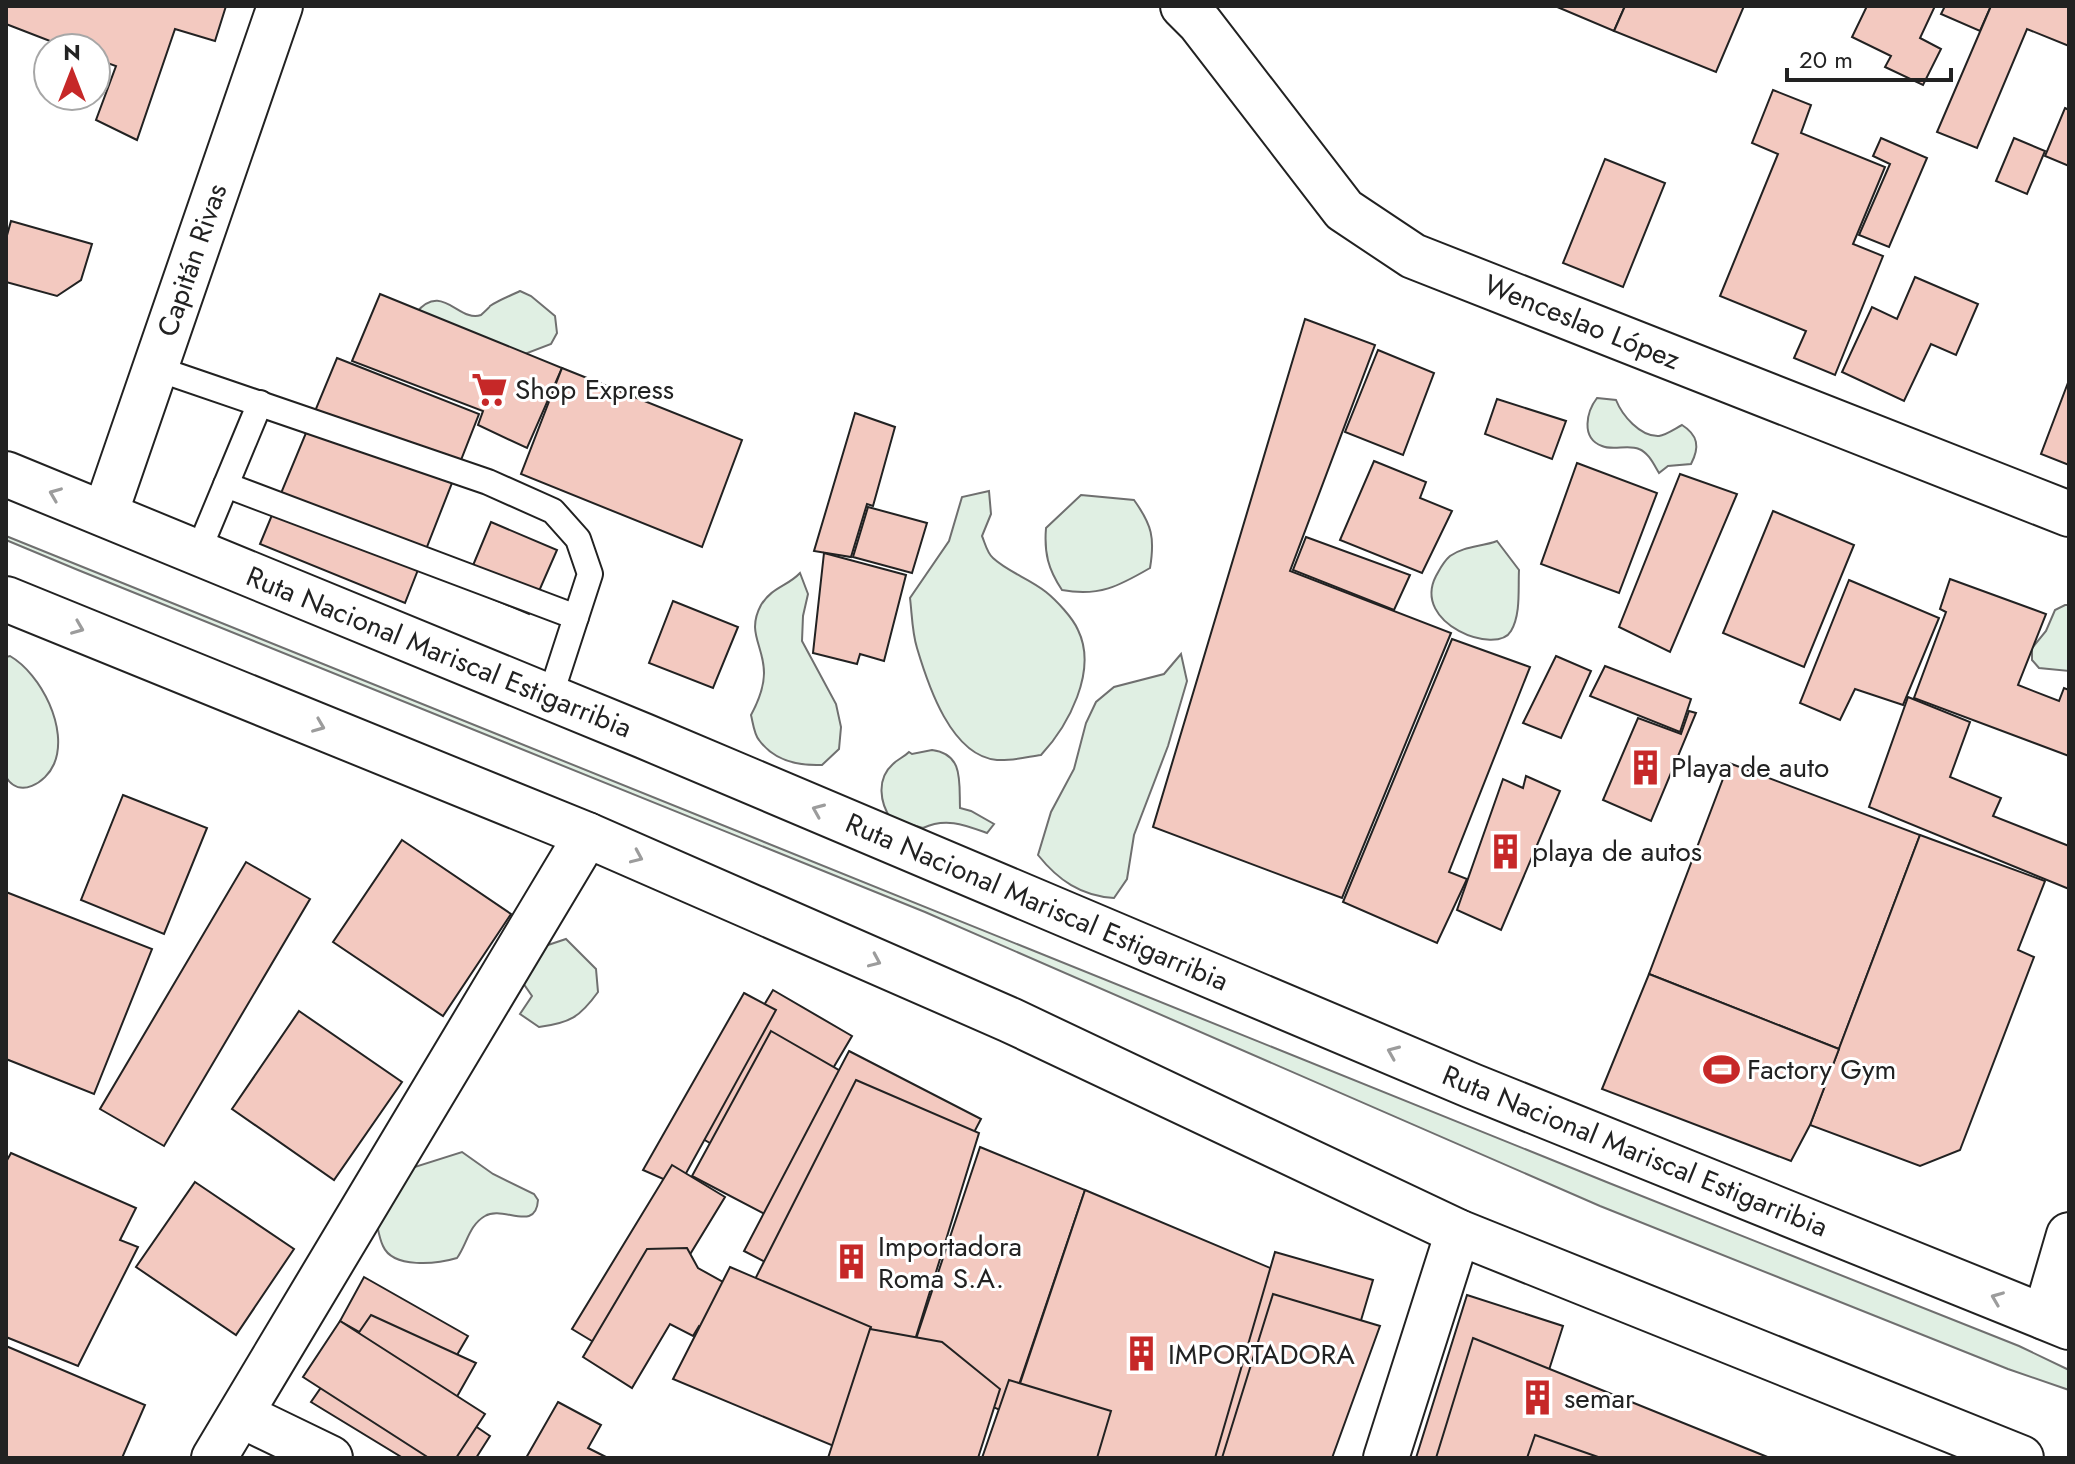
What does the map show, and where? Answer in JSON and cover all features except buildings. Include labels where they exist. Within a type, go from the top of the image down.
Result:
[{"type":"main road","name":"Capitán Rivas","points":[[105,514],[280,6]]},
{"type":"main road","name":"Wenceslao López","points":[[1183,6],[1200,23],[1344,210],[1413,256],[2069,514]]},
{"type":"main road","name":"Ruta Nacional Mariscal Estigarribia","points":[[6,474],[550,697],[1472,1086],[2057,1322]]},
{"type":"main road","points":[[6,599],[587,835],[1010,1020],[1458,1232],[2021,1458]]},
{"type":"main road","points":[[214,1458],[587,835]]},
{"type":"main road","points":[[1386,1458],[1458,1232]]},
{"type":"main road","points":[[2057,1322],[2069,1235]]},
{"type":"main road","points":[[241,1415],[330,1458]]},
{"type":"lane","points":[[155,368],[488,482],[553,511],[578,539],[590,574],[550,697]]},
{"type":"lane","points":[[198,552],[260,403]]},
{"type":"lane","points":[[226,485],[576,617]]},
{"type":"green space","points":[[520,291],[555,316],[557,333],[551,344],[517,357],[416,313],[425,304],[434,301],[450,305],[465,314],[481,315],[493,304]]},
{"type":"green space","points":[[1597,398],[1616,400],[1633,424],[1645,433],[1659,436],[1682,425],[1696,442],[1691,464],[1668,466],[1659,473],[1648,456],[1639,449],[1606,447],[1595,442],[1588,431],[1588,417]]},
{"type":"green space","points":[[989,491],[991,514],[982,536],[989,553],[1005,567],[1046,592],[1072,620],[1083,646],[1082,680],[1061,729],[1041,755],[1008,760],[981,756],[954,733],[935,699],[917,648],[910,598],[949,541],[962,497]]},
{"type":"green space","points":[[1081,495],[1134,500],[1151,532],[1150,568],[1098,591],[1062,590],[1048,560],[1046,528]]},
{"type":"green space","points":[[6,536],[2019,1346],[2069,1370],[2069,1390],[2008,1369],[1600,1206],[925,912],[78,570],[6,540]]},
{"type":"green space","points":[[1497,541],[1519,570],[1518,601],[1511,631],[1503,638],[1490,640],[1459,631],[1445,621],[1435,608],[1431,593],[1436,576],[1450,556]]},
{"type":"green space","points":[[800,573],[808,594],[802,641],[836,704],[841,727],[839,749],[822,765],[795,763],[772,753],[757,738],[751,715],[764,679],[755,631],[757,615],[770,594]]},
{"type":"green space","points":[[2069,605],[2069,671],[2039,668],[2032,660],[2032,648],[2046,631],[2055,610]]},
{"type":"green space","points":[[1181,654],[1187,681],[1168,746],[1134,835],[1127,879],[1114,898],[1091,894],[1062,879],[1038,855],[1051,812],[1074,769],[1086,723],[1096,702],[1114,687],[1164,674]]},
{"type":"green space","points":[[10,656],[42,689],[55,719],[58,735],[58,750],[50,771],[39,782],[25,788],[11,784],[6,777],[6,657]]},
{"type":"green space","points":[[932,750],[950,757],[955,763],[960,808],[994,824],[987,833],[955,823],[923,828],[891,819],[884,806],[882,791],[888,770],[909,752]]},
{"type":"green space","points":[[566,939],[596,969],[598,992],[573,1017],[539,1027],[520,1014],[532,996],[521,980],[530,951]]},
{"type":"green space","points":[[462,1152],[493,1174],[534,1194],[538,1200],[536,1210],[525,1217],[485,1216],[472,1230],[457,1258],[416,1263],[388,1253],[376,1220],[402,1171]]},
{"type":"place","name":"Shop Express","points":[[489,389]]},
{"type":"place","name":"Playa de auto","points":[[1645,767]]},
{"type":"place","name":"playa de autos","points":[[1506,851]]},
{"type":"place","name":"Factory Gym","points":[[1721,1069]]},
{"type":"place","name":"Importadora Roma S.A.","points":[[852,1262]]},
{"type":"place","name":"IMPORTADORA","points":[[1142,1354]]},
{"type":"place","name":"semar","points":[[1538,1398]]}]
